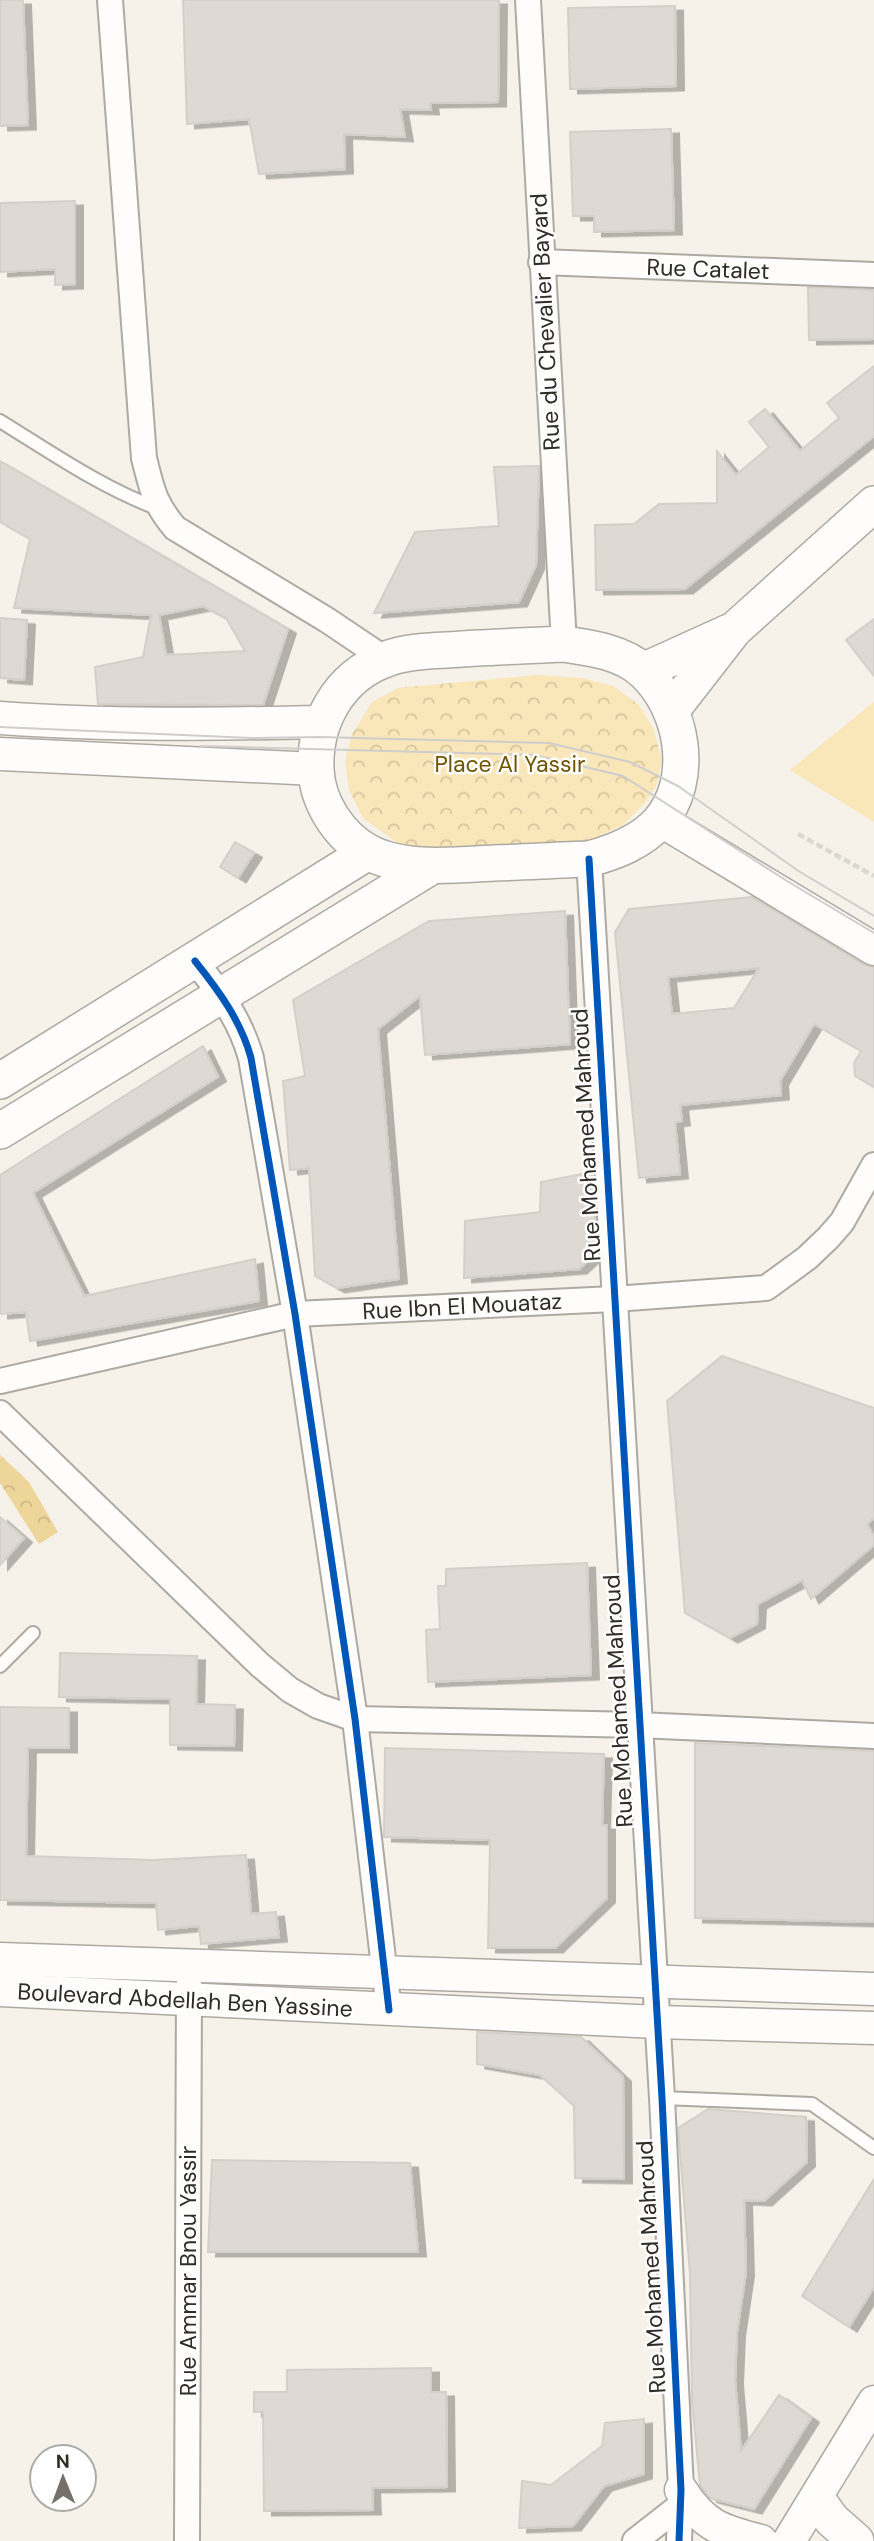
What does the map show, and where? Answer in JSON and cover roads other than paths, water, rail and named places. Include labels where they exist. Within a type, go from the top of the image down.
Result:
[{"type":"main road","points":[[671,711],[734,629],[874,504]]},
{"type":"main road","points":[[643,671],[734,629]]},
{"type":"main road","points":[[564,644],[606,651],[643,671],[671,711],[680,746],[678,786],[660,820],[630,844],[589,859],[432,866],[368,852],[335,824],[321,793],[315,751],[323,722],[337,695],[361,671],[385,659],[416,652],[564,644]]},
{"type":"main road","points":[[0,1081],[368,852]]},
{"type":"main road","points":[[0,1131],[432,866]]},
{"type":"main road","points":[[817,2499],[832,2520],[856,2541]]},
{"type":"street","points":[[110,0],[144,458],[151,488],[160,510],[175,528],[327,620],[385,659]]},
{"type":"street","name":"Rue du Chevalier Bayard","points":[[528,0],[564,644]]},
{"type":"street","name":"Rue Catalet","points":[[541,262],[874,275]]},
{"type":"street","points":[[0,718],[323,722]]},
{"type":"street","points":[[0,754],[316,769]]},
{"type":"street","points":[[660,820],[874,949]]},
{"type":"street","name":"Rue Mohamed Mahroud","points":[[589,859],[662,2098],[681,2498],[679,2541]]},
{"type":"street","points":[[195,961],[222,995],[241,1028],[251,1058],[295,1314],[355,1719],[387,1974],[389,2010]]},
{"type":"street","name":"Rue Ibn El Mouataz","points":[[0,1381],[295,1314],[614,1299],[766,1288],[807,1258],[828,1238],[842,1222],[874,1165]]},
{"type":"street","points":[[0,1413],[260,1665],[290,1690],[318,1706],[355,1719],[639,1725],[874,1736]]},
{"type":"street","name":"Boulevard Abdellah Ben Yassine","points":[[0,1959],[874,1989]]},
{"type":"street","name":"Rue Ammar Bnou Yassir","points":[[187,2541],[189,1965]]},
{"type":"street","name":"Boulevard Abdellah Ben Yassine","points":[[0,1990],[657,2022],[874,2028]]},
{"type":"street","points":[[789,2541],[874,2402]]},
{"type":"street","points":[[635,2541],[681,2498],[714,2526],[761,2541]]},
{"type":"lane","points":[[0,421],[102,484],[160,510]]},
{"type":"lane","points":[[0,1666],[33,1633]]},
{"type":"lane","points":[[662,2098],[812,2104],[874,2148]]},
{"type":"tram line","points":[[0,727],[251,738],[320,737],[549,743],[630,762],[678,786],[800,872],[874,916]]},
{"type":"tram line","points":[[200,746],[535,755],[623,776],[874,933]]},
{"type":"park label","name":"Place Al Yassir","points":[[510,764]]}]
